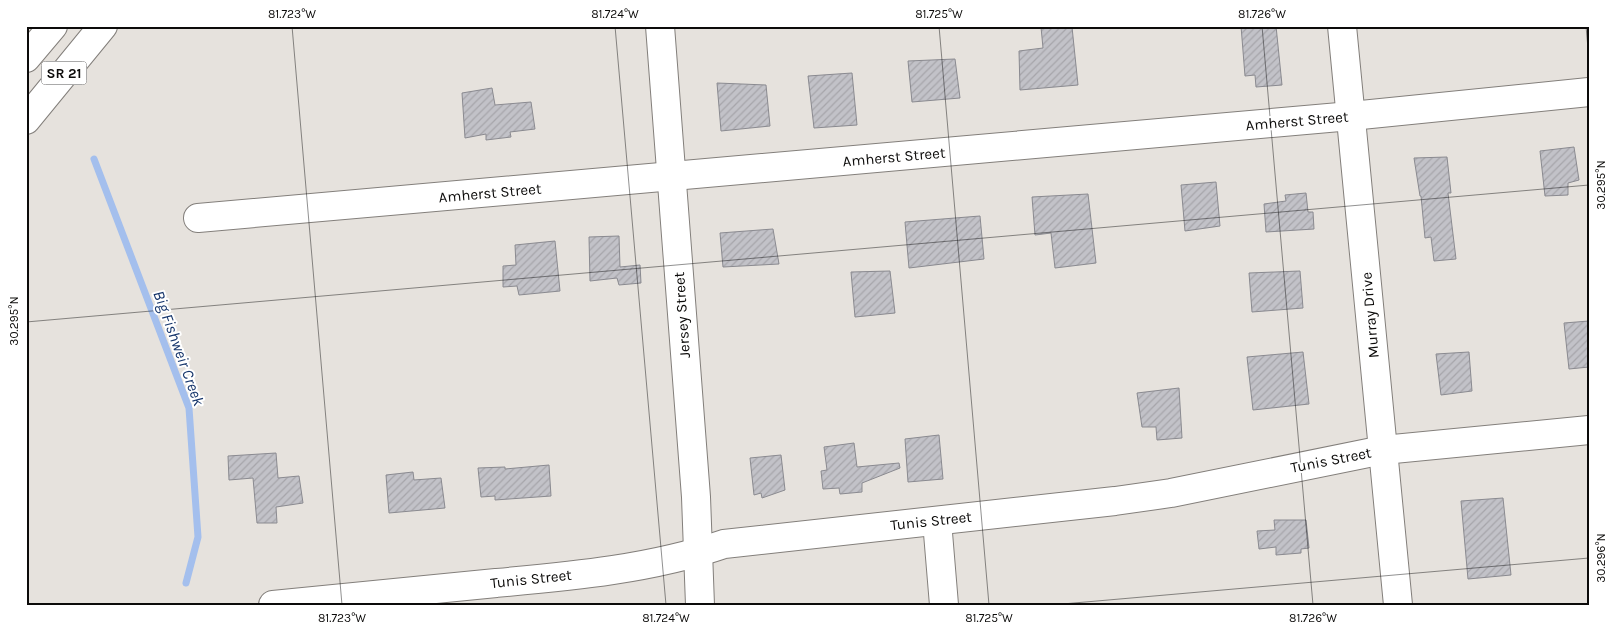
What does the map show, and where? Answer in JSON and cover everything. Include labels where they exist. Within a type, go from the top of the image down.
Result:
[{"type":"street","name":"SR 21","points":[[26,58],[53,26]]},
{"type":"street","name":"SR 21","points":[[26,120],[103,26]]},
{"type":"street","name":"Jersey Street","points":[[660,26],[696,498],[700,605]]},
{"type":"street","name":"Murray Drive","points":[[1342,26],[1398,605]]},
{"type":"street","name":"Amherst Street","points":[[198,218],[1351,116],[1589,92]]},
{"type":"street","name":"Tunis Street","points":[[273,605],[553,578],[644,565],[698,553],[724,544],[1114,502],[1171,493],[1384,450],[1589,430]]},
{"type":"street","points":[[937,521],[944,605]]},
{"type":"building","points":[[1241,26],[1276,26],[1282,85],[1256,87],[1255,75],[1245,76]]},
{"type":"building","points":[[1041,27],[1072,27],[1078,85],[1020,90],[1019,51],[1043,48]]},
{"type":"building","points":[[955,59],[960,98],[912,102],[908,61]]},
{"type":"building","points":[[852,73],[857,125],[814,128],[808,76]]},
{"type":"building","points":[[717,83],[766,85],[770,126],[721,131]]},
{"type":"building","points":[[492,88],[495,105],[531,102],[535,129],[510,132],[511,137],[486,140],[486,134],[465,138],[462,93]]},
{"type":"building","points":[[1574,147],[1579,180],[1568,183],[1568,195],[1545,196],[1540,151]]},
{"type":"building","points":[[1447,157],[1451,193],[1448,193],[1456,259],[1434,261],[1431,237],[1425,238],[1421,196],[1414,158]]},
{"type":"building","points":[[1216,182],[1220,226],[1185,231],[1181,185]]},
{"type":"building","points":[[1306,193],[1308,212],[1313,212],[1314,229],[1266,232],[1264,204],[1286,201],[1285,195]]},
{"type":"building","points":[[1088,194],[1096,263],[1055,268],[1051,233],[1035,235],[1032,197]]},
{"type":"building","points":[[980,216],[984,259],[909,268],[905,222]]},
{"type":"building","points":[[773,229],[779,264],[723,267],[720,233]]},
{"type":"building","points":[[619,236],[620,267],[640,265],[641,283],[619,285],[617,278],[590,281],[589,237]]},
{"type":"building","points":[[555,241],[560,291],[519,295],[517,286],[503,287],[503,266],[516,265],[515,245]]},
{"type":"building","points":[[890,271],[895,313],[855,317],[851,272]]},
{"type":"building","points":[[1300,271],[1303,308],[1252,312],[1249,273]]},
{"type":"building","points":[[1589,321],[1589,367],[1569,369],[1564,323]]},
{"type":"building","points":[[1303,352],[1309,404],[1253,410],[1247,357]]},
{"type":"building","points":[[1469,352],[1472,391],[1441,395],[1436,354]]},
{"type":"building","points":[[1179,388],[1182,438],[1157,440],[1156,427],[1142,427],[1137,393]]},
{"type":"building","points":[[939,435],[943,479],[908,482],[905,439]]},
{"type":"building","points":[[854,443],[857,467],[899,463],[900,468],[862,483],[862,492],[840,494],[839,488],[823,489],[821,471],[827,470],[824,447]]},
{"type":"building","points":[[276,453],[278,478],[299,476],[303,503],[276,507],[277,523],[257,523],[253,478],[229,480],[228,456]]},
{"type":"building","points":[[781,455],[785,490],[762,498],[761,493],[754,495],[750,458]]},
{"type":"building","points":[[549,465],[551,496],[495,500],[495,496],[481,497],[478,468],[505,467],[505,469]]},
{"type":"building","points":[[413,472],[414,480],[441,478],[445,508],[389,513],[386,475]]},
{"type":"building","points":[[1503,498],[1511,575],[1468,579],[1461,501]]},
{"type":"building","points":[[1274,520],[1306,520],[1309,548],[1301,549],[1301,553],[1276,555],[1276,547],[1259,549],[1257,531],[1275,530]]},
{"type":"waterway","name":"Big Fishweir Creek","points":[[94,159],[189,408],[198,537],[186,583]]}]
